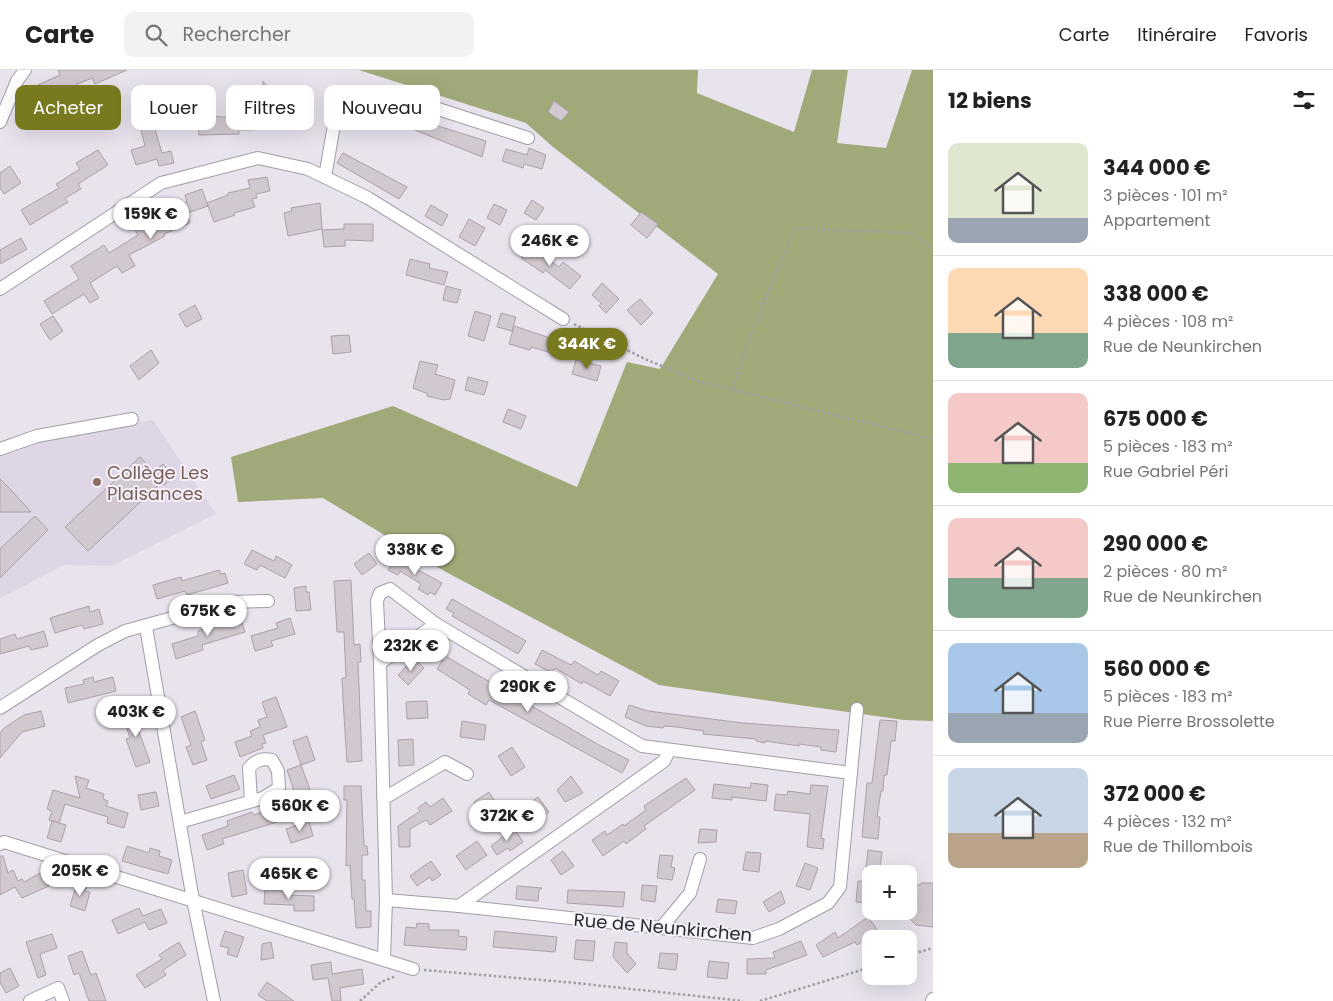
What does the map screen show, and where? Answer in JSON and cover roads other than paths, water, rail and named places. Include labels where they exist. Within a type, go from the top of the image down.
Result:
[{"type":"street","points":[[0,122],[17,81],[25,70]]},
{"type":"street","points":[[325,177],[338,102],[348,95],[366,94],[435,108],[528,138]]},
{"type":"street","points":[[0,289],[161,183],[258,158],[308,169],[368,198],[563,319]]},
{"type":"street","points":[[0,449],[37,436],[132,419]]},
{"type":"street","points":[[384,958],[386,900],[377,601],[380,592],[390,589],[436,624],[642,746],[851,773]]},
{"type":"street","points":[[0,708],[98,645],[125,631],[146,627],[230,602],[268,601]]},
{"type":"street","points":[[380,663],[436,624]]},
{"type":"street","points":[[146,627],[193,900],[214,1001]]},
{"type":"street","name":"Rue de Neunkirchen","points":[[386,900],[459,906],[753,938],[780,929],[828,903],[840,887],[857,709]]},
{"type":"street","points":[[459,906],[664,761],[669,751]]},
{"type":"street","points":[[383,797],[388,796],[445,762],[467,774]]},
{"type":"street","points":[[180,822],[252,801]]},
{"type":"street","points":[[0,844],[4,842],[384,958],[413,969]]},
{"type":"street","points":[[661,928],[690,893],[700,859]]},
{"type":"street","points":[[30,1001],[58,988],[63,1001]]},
{"type":"place","name":"Collège Les Plaisances","points":[[97,482]]}]
